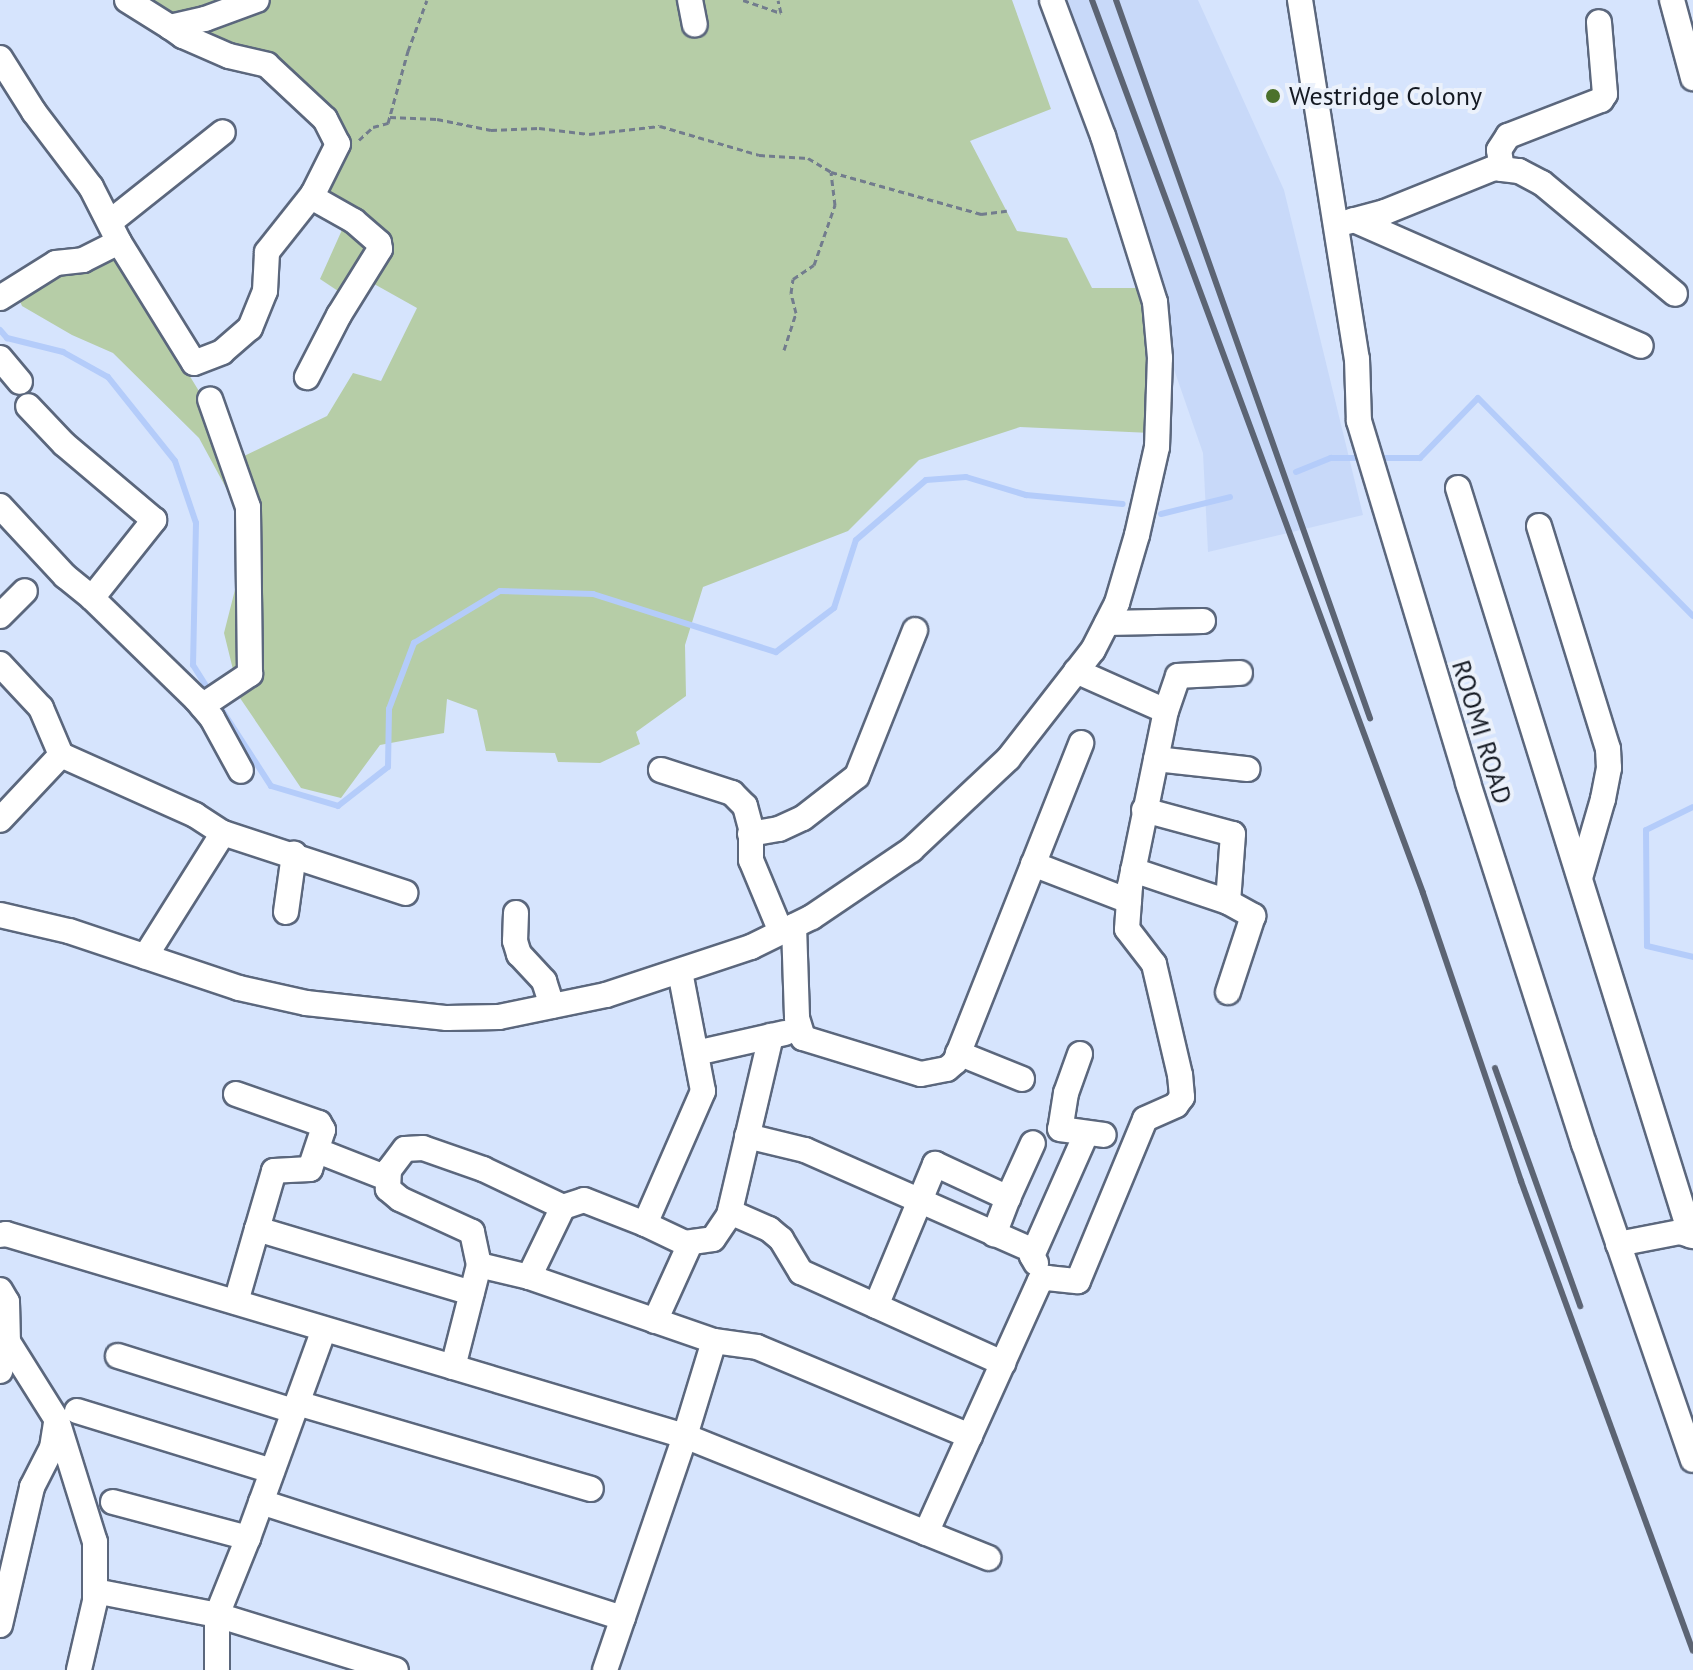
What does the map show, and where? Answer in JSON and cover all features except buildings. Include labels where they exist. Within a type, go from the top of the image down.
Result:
[{"type":"street","points":[[0,58],[34,112],[91,187],[194,363],[198,363],[237,342],[250,328],[265,291],[267,252],[313,194],[338,144],[325,119],[267,65],[229,56],[183,36],[127,0]]},
{"type":"street","points":[[170,27],[205,19],[257,0]]},
{"type":"street","points":[[690,0],[695,25]]},
{"type":"street","points":[[0,915],[69,931],[239,988],[306,1003],[447,1018],[499,1017],[680,972],[787,929],[911,850],[1008,759],[1093,650],[1117,603],[1137,535],[1157,447],[1160,358],[1155,302],[1103,136],[1052,0]]},
{"type":"street","name":"ROOMI ROAD","points":[[1300,0],[1345,223],[1359,421],[1468,783],[1618,1244],[1693,1460]]},
{"type":"street","points":[[1672,0],[1692,70]]},
{"type":"street","points":[[1502,169],[1499,150],[1508,136],[1601,100],[1605,94],[1599,22]]},
{"type":"street","points":[[7,294],[56,263],[83,260],[223,132]]},
{"type":"street","points":[[1345,223],[1494,168],[1519,171],[1542,183],[1675,294]]},
{"type":"street","points":[[307,377],[339,315],[380,249],[375,237],[315,199],[313,194]]},
{"type":"street","points":[[1345,223],[1641,346]]},
{"type":"street","points":[[0,358],[20,382]]},
{"type":"street","points":[[202,706],[250,674],[248,507],[210,399]]},
{"type":"street","points":[[28,406],[64,444],[154,520],[92,598]]},
{"type":"street","points":[[1458,488],[1692,1236]]},
{"type":"street","points":[[0,506],[65,576],[92,598],[202,706],[241,771]]},
{"type":"street","points":[[1539,526],[1608,749],[1609,768],[1603,799],[1580,878]]},
{"type":"street","points":[[0,616],[25,591]]},
{"type":"street","points":[[1107,623],[1203,621]]},
{"type":"street","points":[[750,834],[779,829],[803,818],[857,776],[915,630]]},
{"type":"street","points":[[0,664],[41,708],[61,755],[195,815],[223,833],[405,893]]},
{"type":"street","points":[[1076,671],[1166,711]]},
{"type":"street","points":[[926,1533],[1040,1281],[1047,1278],[1078,1281],[1145,1119],[1176,1105],[1182,1097],[1180,1075],[1154,964],[1127,929],[1133,870],[1166,711],[1178,676],[1240,673]]},
{"type":"street","points":[[661,770],[732,793],[745,806],[751,860],[787,929],[799,1030],[803,1038],[814,1044],[921,1074],[947,1069],[958,1053],[1081,743]]},
{"type":"street","points":[[0,820],[61,755]]},
{"type":"street","points":[[1156,759],[1232,770],[1247,769]]},
{"type":"street","points":[[1144,810],[1231,831],[1234,838],[1228,902]]},
{"type":"street","points":[[145,957],[223,833]]},
{"type":"street","points":[[286,912],[294,854]]},
{"type":"street","points":[[1033,864],[1129,901]]},
{"type":"street","points":[[1133,870],[1228,902],[1253,916],[1228,992]]},
{"type":"street","points":[[516,913],[515,941],[519,954],[544,981],[552,1006]]},
{"type":"street","points":[[645,1224],[703,1091],[680,972]]},
{"type":"street","points":[[696,1053],[799,1030]]},
{"type":"street","points":[[453,1367],[479,1265],[472,1232],[400,1199],[388,1189],[387,1178],[405,1149],[423,1148],[483,1169],[563,1207],[584,1200],[690,1244],[713,1239],[730,1212],[771,1036]]},
{"type":"street","points":[[958,1053],[1022,1079]]},
{"type":"street","points":[[1047,1278],[1032,1256],[1095,1135],[1063,1131],[1059,1125],[1080,1054]]},
{"type":"street","points":[[236,1094],[319,1123],[323,1130],[310,1169],[274,1171],[236,1302]]},
{"type":"street","points":[[747,1136],[805,1150],[1034,1251]]},
{"type":"street","points":[[994,1234],[1033,1143]]},
{"type":"street","points":[[318,1151],[387,1178]]},
{"type":"street","points":[[876,1306],[935,1164],[1008,1198]]},
{"type":"street","points":[[529,1277],[563,1207]]},
{"type":"street","points":[[730,1212],[769,1229],[781,1239],[801,1272],[1003,1363]]},
{"type":"street","points":[[257,1229],[472,1293]]},
{"type":"street","points":[[1618,1244],[1680,1232],[1692,1236]]},
{"type":"street","points":[[0,1235],[6,1234],[685,1436],[988,1558]]},
{"type":"street","points":[[655,1321],[690,1244]]},
{"type":"street","points":[[479,1265],[529,1277],[714,1341],[757,1347],[970,1436]]},
{"type":"street","points":[[0,1290],[7,1302],[3,1353],[67,1416],[272,1471]]},
{"type":"street","points":[[217,1670],[217,1615],[324,1329]]},
{"type":"street","points":[[605,1670],[714,1341]]},
{"type":"street","points":[[118,1356],[591,1489]]},
{"type":"street","points":[[67,1416],[95,1542],[95,1591],[79,1670]]},
{"type":"street","points":[[0,1625],[32,1487],[67,1416]]},
{"type":"street","points":[[113,1502],[248,1538]]},
{"type":"street","points":[[261,1502],[623,1618]]},
{"type":"street","points":[[95,1591],[217,1615],[396,1670]]},
{"type":"path","points":[[353,145],[373,127],[388,123],[408,51],[427,0]]},
{"type":"path","points":[[743,0],[781,13],[778,0]]},
{"type":"path","points":[[390,117],[437,119],[491,130],[539,128],[589,134],[660,126],[759,155],[808,158],[831,172],[981,214],[1007,211]]},
{"type":"path","points":[[784,350],[796,313],[791,293],[793,279],[814,265],[835,205],[831,172]]},
{"type":"shaded area","points":[[1046,0],[1198,0],[1284,190],[1363,515],[1208,552],[1203,453]]},
{"type":"green space","points":[[142,0],[1012,0],[1051,109],[970,141],[1017,231],[1067,238],[1092,288],[1141,288],[1151,433],[1020,427],[919,460],[848,531],[703,587],[685,645],[686,696],[636,732],[640,744],[600,763],[558,762],[555,753],[486,751],[477,710],[447,699],[444,733],[380,745],[341,798],[301,788],[240,698],[224,633],[240,570],[238,510],[199,438],[113,353],[72,335],[22,306],[13,285],[110,246],[240,458],[327,416],[353,373],[381,381],[417,308],[367,280],[344,295],[320,279],[350,212],[320,185],[331,141],[257,69],[187,52]]},
{"type":"waterway","points":[[0,330],[7,338],[63,352],[108,377],[175,461],[196,523],[193,665],[210,692]]},
{"type":"waterway","points":[[1378,458],[1420,458],[1478,398],[1693,616]]},
{"type":"waterway","points":[[1296,472],[1331,458],[1362,458]]},
{"type":"waterway","points":[[216,701],[271,786],[338,806],[388,767],[389,709],[414,643],[500,591],[593,594],[776,652],[834,608],[856,540],[926,480],[966,477],[1026,495],[1123,504]]},
{"type":"waterway","points":[[1161,514],[1230,497]]},
{"type":"waterway","points":[[1693,807],[1646,830],[1647,946],[1693,957]]},
{"type":"railway","points":[[1092,0],[1423,893],[1521,1181],[1693,1650]]},
{"type":"railway","points":[[1116,0],[1370,718]]},
{"type":"railway","points":[[1495,1068],[1580,1306]]},
{"type":"place","name":"Westridge Colony","points":[[1273,96]]}]
